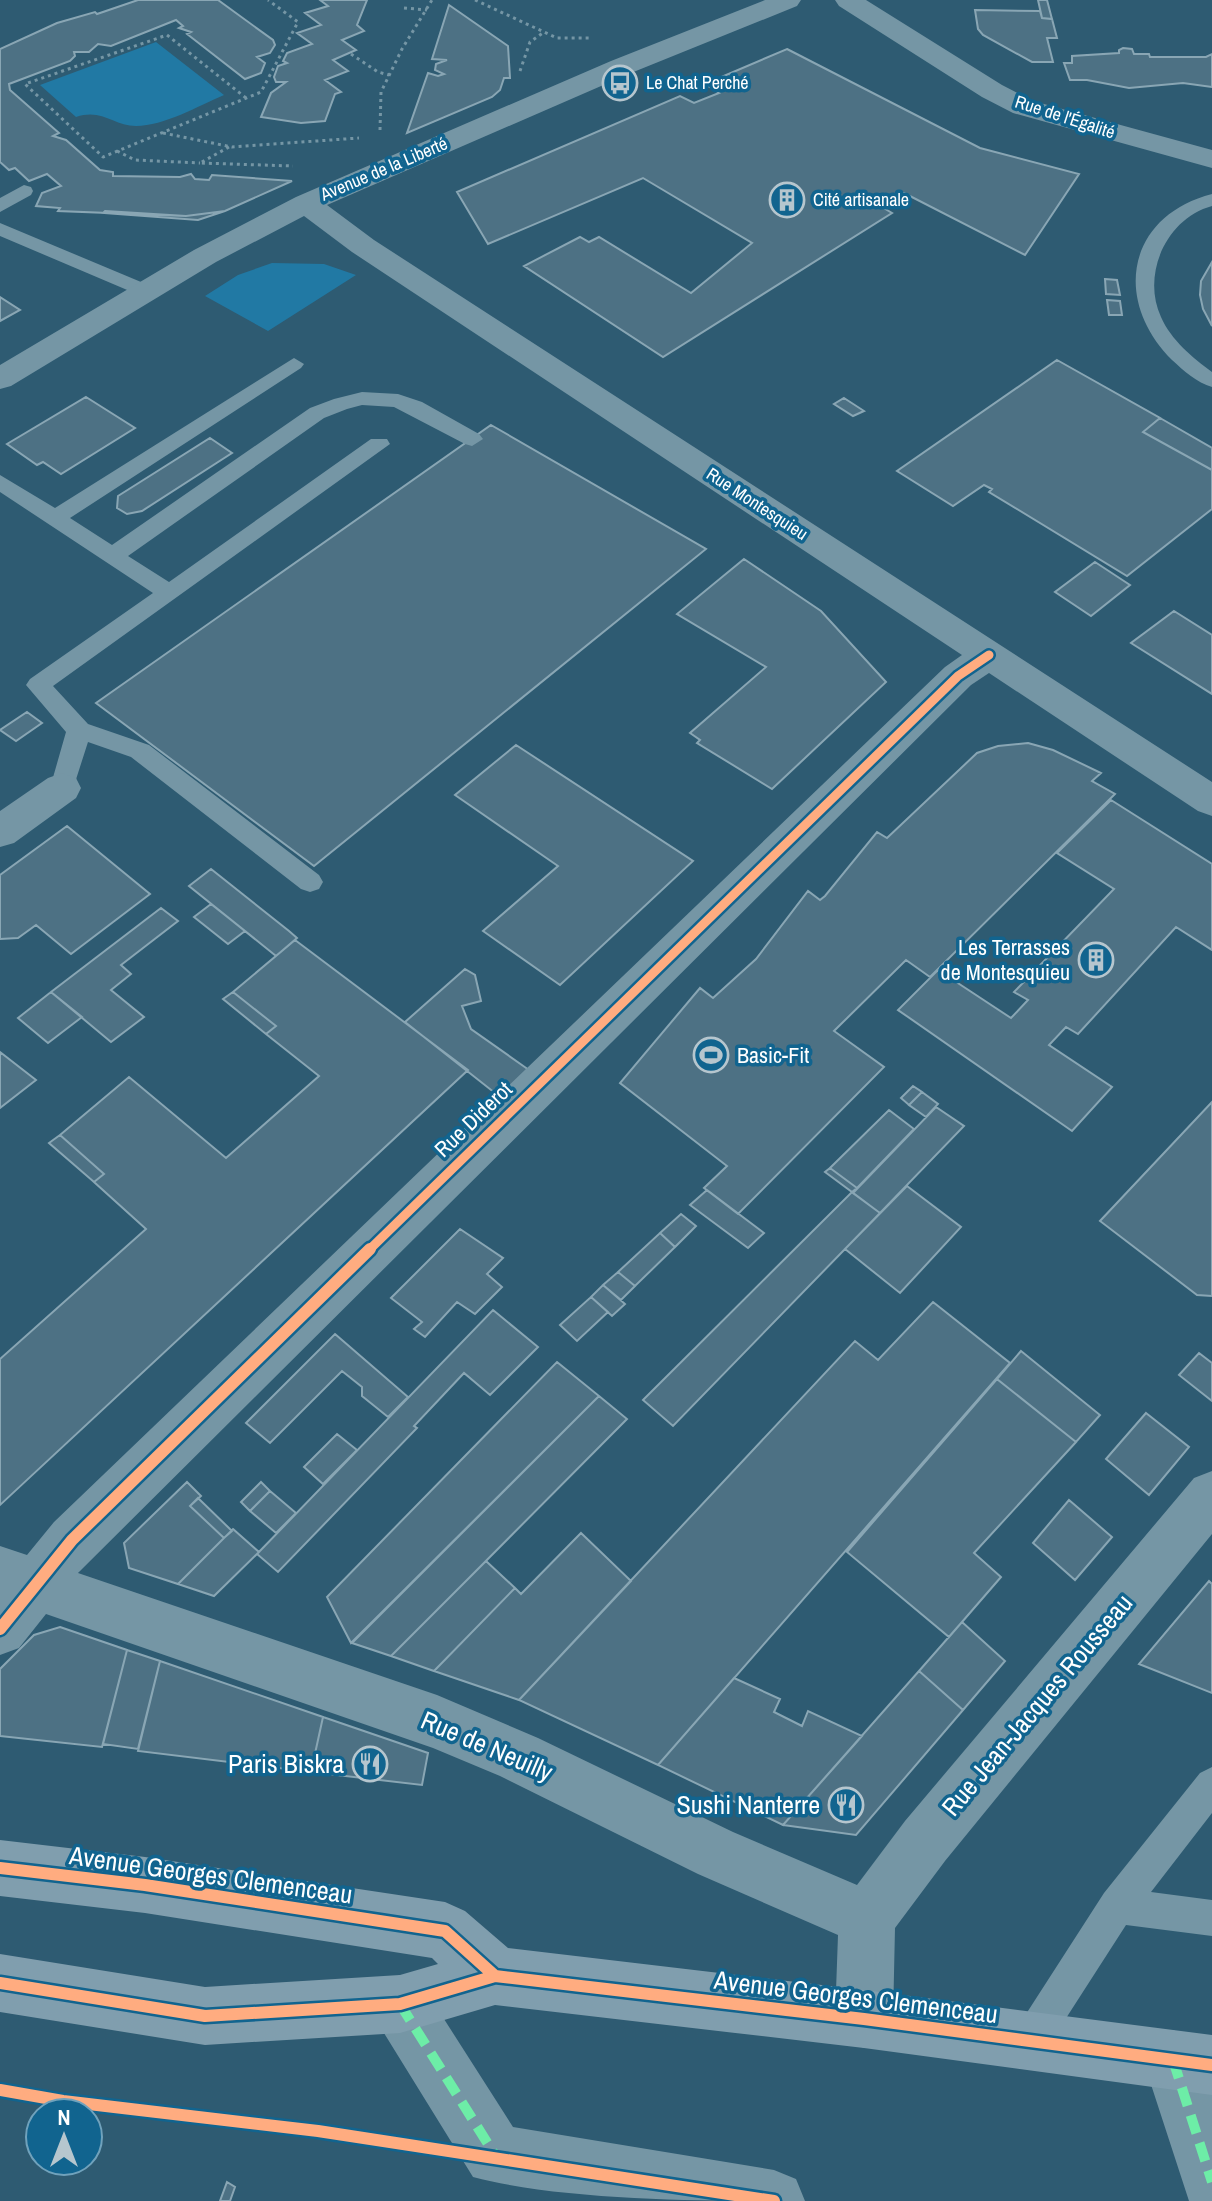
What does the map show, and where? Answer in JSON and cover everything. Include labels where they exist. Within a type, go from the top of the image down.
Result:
[{"type":"main road","name":"Avenue Georges Clemenceau","points":[[0,1868],[145,1885],[445,1931],[495,1976]]},
{"type":"main road","name":"Avenue Georges Clemenceau","points":[[0,1983],[205,2016],[400,2004],[495,1976],[864,2019],[1192,2062]]},
{"type":"street","name":"Avenue de la Liberté","points":[[0,379],[146,291],[306,203],[734,19],[787,0]]},
{"type":"street","name":"Rue de l'Égalité","points":[[848,0],[992,91],[1023,107],[1212,159]]},
{"type":"street","name":"Rue Montesquieu","points":[[306,203],[363,246],[1212,801]]},
{"type":"street","name":"Rue Diderot","points":[[0,1629],[19,1578],[72,1540],[958,676],[989,655]]},
{"type":"street","points":[[0,832],[62,788]]},
{"type":"street","name":"Rue Jean-Jacques Rousseau","points":[[867,1919],[925,1841],[1212,1495]]},
{"type":"street","name":"Rue de Neuilly","points":[[19,1578],[437,1722],[519,1757],[718,1854],[791,1883],[867,1919]]},
{"type":"street","points":[[864,2019],[867,1919]]},
{"type":"street","points":[[400,2004],[495,2155],[774,2201]]},
{"type":"street","points":[[1192,2062],[1212,2182]]},
{"type":"lane","points":[[0,206],[24,191]]},
{"type":"lane","points":[[1212,200],[1187,208],[1163,231],[1150,253],[1144,280],[1147,309],[1167,342],[1195,371],[1212,381]]},
{"type":"lane","points":[[0,229],[48,252],[146,291]]},
{"type":"lane","points":[[54,518],[294,364]]},
{"type":"lane","points":[[112,556],[282,436],[317,413],[342,402],[369,396],[411,403],[472,439]]},
{"type":"lane","points":[[310,882],[140,751],[79,730],[38,685],[379,444]]},
{"type":"lane","points":[[0,482],[169,593]]},
{"type":"lane","points":[[62,788],[79,730]]},
{"type":"lane","points":[[1030,2041],[1117,1906],[1212,1785]]},
{"type":"lane","points":[[1117,1906],[1212,1918]]},
{"type":"path","points":[[246,98],[167,35],[25,84],[103,157],[261,92],[298,22],[268,0]]},
{"type":"path","points":[[380,138],[381,92],[402,49],[432,0]]},
{"type":"path","points":[[475,0],[557,38]]},
{"type":"path","points":[[404,8],[428,10]]},
{"type":"path","points":[[523,60],[530,42],[544,32]]},
{"type":"path","points":[[351,54],[378,72],[389,75]]},
{"type":"path","points":[[162,132],[229,147],[380,138],[405,160]]},
{"type":"path","points":[[200,163],[229,147]]},
{"type":"path","points":[[117,151],[135,160],[307,167]]},
{"type":"shaded area","points":[[156,42],[224,95],[169,119],[136,126],[101,116],[76,117],[40,85]]},
{"type":"shaded area","points":[[272,263],[324,264],[356,275],[268,331],[205,296],[238,275]]},
{"type":"building","points":[[138,0],[218,0],[273,40],[275,45],[270,53],[257,57],[265,63],[261,73],[245,79],[187,34],[191,32],[179,28],[183,26],[176,20],[111,46],[98,44],[89,52],[74,52],[75,56],[70,61],[9,84],[10,90],[59,133],[53,136],[66,140],[100,170],[113,172],[113,176],[180,177],[191,174],[195,179],[209,180],[212,175],[292,181],[225,211],[186,216],[58,211],[60,208],[36,206],[42,193],[61,186],[47,174],[29,181],[15,168],[9,170],[0,162],[0,49],[57,23]]},
{"type":"building","points":[[320,0],[367,0],[357,25],[364,31],[342,40],[356,50],[333,60],[348,71],[325,80],[341,92],[335,94],[325,121],[301,123],[261,117],[271,93],[286,82],[276,82],[274,77],[278,66],[287,63],[283,61],[287,53],[312,44],[297,33],[321,25],[305,13],[328,6]]},
{"type":"building","points":[[1038,0],[1047,0],[1052,19],[1042,18]]},
{"type":"building","points":[[449,5],[508,46],[510,78],[504,78],[500,90],[492,97],[407,133],[428,73],[444,74],[435,70],[436,64],[447,60],[432,59]]},
{"type":"building","points":[[975,10],[1040,11],[1042,18],[1052,19],[1057,38],[1047,38],[1053,62],[1032,62],[983,35],[978,29]]},
{"type":"building","points":[[1123,48],[1132,49],[1134,54],[1149,54],[1150,57],[1206,57],[1212,54],[1212,87],[1183,83],[1129,88],[1070,80],[1064,63],[1072,63],[1072,56],[1119,53]]},
{"type":"building","name":"Cité artisanale","points":[[787,49],[980,148],[1079,174],[1025,255],[904,193],[882,207],[892,213],[663,357],[524,266],[580,237],[589,242],[599,237],[691,293],[752,243],[643,178],[488,244],[457,192],[680,96],[694,103],[719,93],[705,84]]},
{"type":"building","points":[[225,211],[198,220],[103,213],[186,216]]},
{"type":"building","points":[[1212,262],[1212,326],[1200,295],[1201,281]]},
{"type":"building","points":[[1105,279],[1117,280],[1120,295],[1106,294]]},
{"type":"building","points":[[0,297],[20,310],[0,321]]},
{"type":"building","points":[[1107,300],[1120,301],[1122,315],[1109,315]]},
{"type":"building","points":[[1057,360],[1160,418],[1143,432],[1212,470],[1212,509],[1127,576],[989,492],[992,489],[984,485],[953,506],[897,471]]},
{"type":"building","points":[[86,397],[135,428],[61,474],[43,462],[37,465],[7,444]]},
{"type":"building","points":[[844,398],[864,411],[853,416],[834,404]]},
{"type":"building","points":[[1160,418],[1212,448],[1212,470],[1143,432]]},
{"type":"building","points":[[491,425],[706,549],[314,866],[96,703]]},
{"type":"building","points":[[210,438],[232,453],[142,511],[127,514],[117,508],[118,496]]},
{"type":"building","points":[[744,559],[821,611],[886,682],[772,789],[697,743],[700,740],[690,733],[766,667],[677,614]]},
{"type":"building","points":[[1095,562],[1130,585],[1091,616],[1055,592]]},
{"type":"building","points":[[1174,611],[1212,635],[1212,694],[1131,643]]},
{"type":"building","points":[[27,712],[42,723],[16,741],[0,730]]},
{"type":"building","points":[[1028,743],[1053,750],[1101,773],[1092,781],[1115,794],[930,977],[906,960],[834,1031],[884,1067],[738,1214],[704,1188],[727,1166],[620,1083],[700,988],[713,998],[756,959],[808,891],[820,900],[825,896],[877,832],[887,838],[977,753],[998,746]]},
{"type":"building","points":[[516,745],[693,861],[560,985],[483,931],[558,866],[455,795]]},
{"type":"building","name":"Les Terrasses de Montesquieu","points":[[1111,800],[1212,864],[1212,950],[1176,927],[1078,1034],[1066,1027],[1049,1045],[1112,1087],[1072,1131],[898,1010],[938,970],[1011,1018],[1028,1000],[1014,992],[1114,889],[1057,853]]},
{"type":"building","points":[[67,826],[150,894],[71,954],[36,925],[18,938],[0,939],[0,875]]},
{"type":"building","points":[[211,869],[297,938],[276,956],[189,886]]},
{"type":"building","points":[[211,904],[245,931],[228,944],[194,917]]},
{"type":"building","points":[[161,908],[178,921],[121,965],[131,974],[111,990],[144,1017],[111,1042],[51,992]]},
{"type":"building","points":[[295,940],[468,1070],[0,1505],[0,1359],[146,1229],[94,1182],[104,1174],[60,1135],[129,1077],[226,1158],[319,1076],[266,1034],[276,1026],[233,992]]},
{"type":"building","points":[[465,969],[475,975],[481,1001],[462,1006],[471,1029],[529,1070],[500,1097],[405,1022]]},
{"type":"building","points":[[51,992],[82,1017],[48,1043],[18,1018]]},
{"type":"building","points":[[233,992],[276,1026],[266,1034],[223,999]]},
{"type":"building","points":[[0,1052],[36,1080],[0,1108]]},
{"type":"building","points":[[913,1086],[922,1092],[909,1105],[901,1098]]},
{"type":"building","points":[[922,1092],[938,1104],[926,1117],[909,1105]]},
{"type":"building","points":[[1212,1102],[1212,1296],[1197,1295],[1100,1221]]},
{"type":"building","points":[[936,1107],[964,1126],[880,1213],[853,1193]]},
{"type":"building","points":[[889,1110],[914,1129],[857,1188],[830,1168]]},
{"type":"building","points":[[60,1135],[104,1174],[94,1182],[49,1143]]},
{"type":"building","points":[[830,1168],[857,1188],[852,1192],[825,1172]]},
{"type":"building","points":[[907,1186],[961,1227],[900,1293],[845,1249]]},
{"type":"building","points":[[707,1190],[764,1233],[748,1248],[690,1205]]},
{"type":"building","points":[[852,1192],[880,1213],[673,1426],[643,1400]]},
{"type":"building","points":[[681,1214],[696,1226],[675,1247],[660,1233]]},
{"type":"building","points":[[460,1229],[503,1258],[487,1274],[502,1287],[475,1314],[457,1302],[425,1337],[414,1329],[422,1322],[391,1298]]},
{"type":"building","points":[[660,1233],[675,1247],[635,1286],[618,1272]]},
{"type":"building","points":[[618,1272],[635,1286],[621,1300],[603,1285]]},
{"type":"building","points":[[603,1285],[625,1304],[612,1316],[591,1297]]},
{"type":"building","points":[[591,1297],[608,1312],[577,1341],[560,1325]]},
{"type":"building","points":[[933,1302],[1010,1363],[658,1765],[519,1700],[855,1341],[878,1360]]},
{"type":"building","points":[[493,1310],[538,1347],[490,1395],[464,1373],[414,1426],[417,1428],[278,1572],[257,1554]]},
{"type":"building","points":[[335,1334],[408,1397],[388,1417],[362,1396],[362,1387],[342,1371],[270,1443],[246,1423]]},
{"type":"building","points":[[1021,1351],[1100,1415],[1076,1442],[997,1379]]},
{"type":"building","points":[[1199,1353],[1212,1363],[1212,1401],[1179,1375]]},
{"type":"building","points":[[557,1362],[599,1396],[351,1643],[327,1597]]},
{"type":"building","points":[[997,1379],[1076,1442],[974,1553],[1001,1577],[949,1637],[847,1552]]},
{"type":"building","points":[[599,1396],[627,1419],[391,1656],[352,1643]]},
{"type":"building","points":[[1146,1413],[1189,1447],[1149,1495],[1106,1459]]},
{"type":"building","points":[[337,1434],[357,1450],[323,1484],[304,1467]]},
{"type":"building","points":[[187,1482],[201,1496],[190,1506],[224,1538],[178,1584],[129,1568],[124,1543]]},
{"type":"building","points":[[261,1482],[270,1491],[250,1511],[241,1502]]},
{"type":"building","points":[[270,1491],[296,1513],[276,1533],[250,1511]]},
{"type":"building","points":[[198,1498],[232,1531],[224,1538],[190,1506]]},
{"type":"building","points":[[1069,1500],[1112,1537],[1075,1580],[1033,1543]]},
{"type":"building","points":[[233,1529],[259,1552],[214,1596],[178,1584]]},
{"type":"building","points":[[581,1533],[631,1581],[519,1700],[434,1671],[515,1588],[521,1594]]},
{"type":"building","points":[[486,1561],[515,1588],[434,1671],[391,1656]]},
{"type":"building","points":[[1209,1581],[1212,1584],[1212,1693],[1139,1664]]},
{"type":"building","points":[[962,1622],[1005,1661],[963,1710],[919,1671]]},
{"type":"building","points":[[60,1627],[127,1650],[102,1747],[0,1736],[0,1669],[34,1635]]},
{"type":"building","points":[[127,1650],[160,1661],[138,1749],[103,1744]]},
{"type":"building","points":[[160,1661],[323,1717],[311,1772],[138,1751]]},
{"type":"building","points":[[919,1671],[963,1710],[856,1835],[783,1825]]},
{"type":"building","points":[[734,1678],[780,1699],[774,1712],[802,1726],[808,1711],[862,1736],[783,1825],[658,1765]]},
{"type":"building","points":[[323,1717],[428,1753],[422,1785],[311,1772]]},
{"type":"building","points":[[227,2182],[235,2187],[230,2201],[220,2201]]},
{"type":"marked path","points":[[400,2004],[495,2155]]},
{"type":"marked path","points":[[1173,2060],[1212,2182]]},
{"type":"cycle path","points":[[0,1629],[72,1540],[958,676],[989,655]]},
{"type":"cycle path","points":[[0,1868],[145,1885],[445,1931],[495,1976]]},
{"type":"cycle path","points":[[0,1983],[205,2016],[400,2004],[495,1976],[864,2019],[1212,2065]]},
{"type":"cycle path","points":[[0,2090],[63,2101],[318,2131],[774,2201]]},
{"type":"place","name":"Le Chat Perché","points":[[620,83]]},
{"type":"place","name":"Cité artisanale","points":[[787,200]]},
{"type":"place","name":"Les Terrasses de Montesquieu","points":[[1096,960]]},
{"type":"place","name":"Basic-Fit","points":[[711,1055]]},
{"type":"place","name":"Paris Biskra","points":[[370,1764]]},
{"type":"place","name":"Sushi Nanterre","points":[[846,1805]]}]
